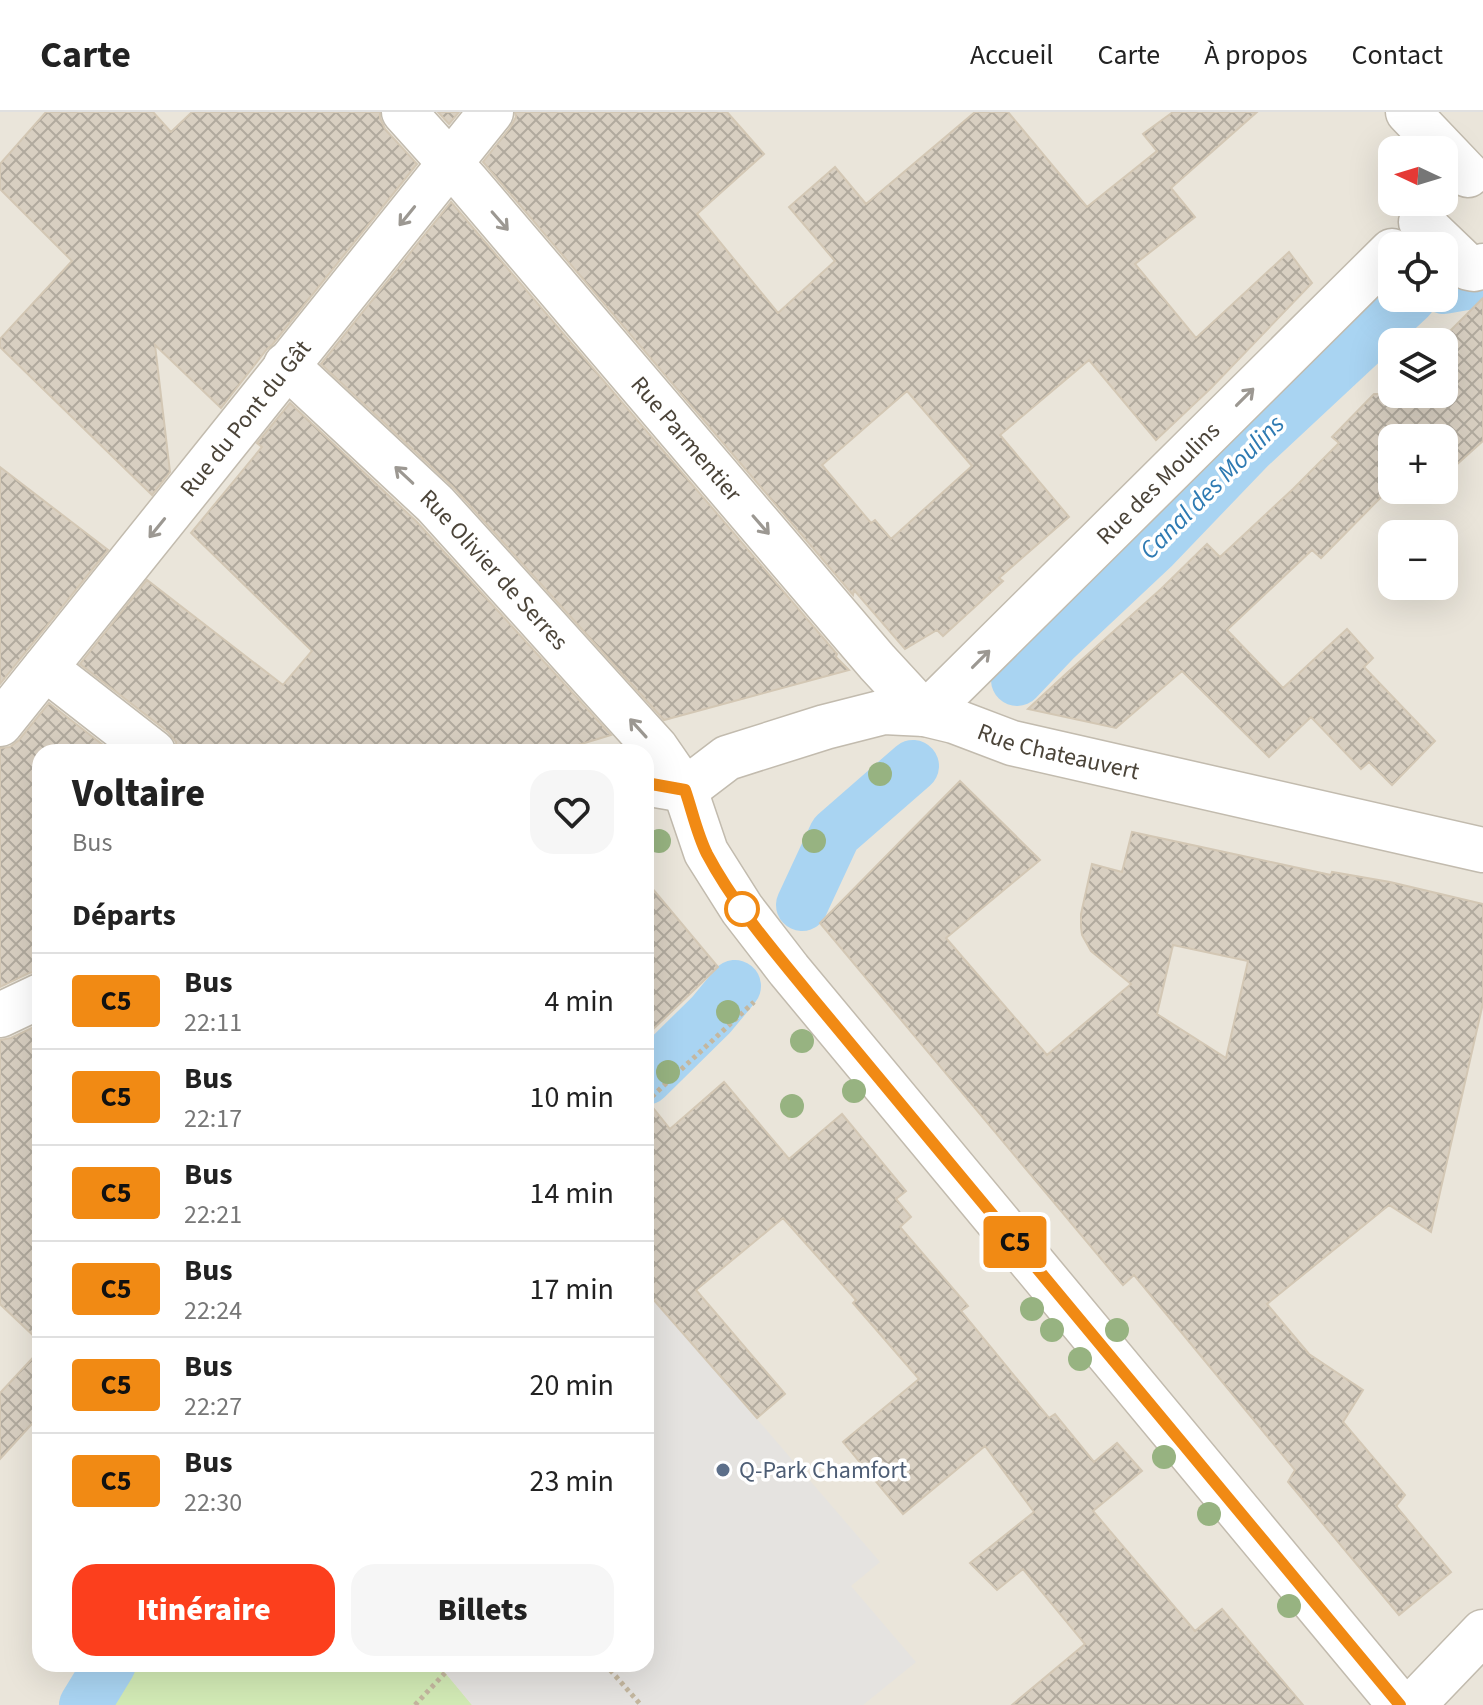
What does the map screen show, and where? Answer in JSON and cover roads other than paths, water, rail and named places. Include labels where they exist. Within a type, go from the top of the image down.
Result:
[{"type":"street","name":"Rue Parmentier","points":[[404,112],[925,714]]},
{"type":"street","name":"Rue du Pont du Gât","points":[[0,724],[491,112]]},
{"type":"street","points":[[1408,112],[1415,136]]},
{"type":"street","name":"Rue des Moulins","points":[[925,714],[1427,216]]},
{"type":"street","points":[[1440,216],[1469,268],[1483,266]]},
{"type":"street","name":"Rue Olivier de Serres","points":[[286,365],[435,504],[652,744]]},
{"type":"street","points":[[45,668],[143,744]]},
{"type":"street","name":"Rue Chateauvert","points":[[665,786],[727,758],[884,712],[925,714],[954,721],[1012,743],[1483,850]]},
{"type":"street","name":"Rue Olivier de Serres","points":[[654,746],[665,786],[742,909],[789,970],[1400,1705]]},
{"type":"street","points":[[0,1015],[32,1000]]},
{"type":"street","points":[[1413,1705],[1483,1632]]},
{"type":"waterway","name":"Canal des Moulins","points":[[1458,285],[1483,281]]},
{"type":"waterway","name":"Canal des Moulins","points":[[1017,680],[1154,547],[1249,448],[1395,312]]},
{"type":"waterway","name":"Canal des Moulins","points":[[802,905],[835,834],[913,766]]},
{"type":"waterway","name":"Canal des Moulins","points":[[654,1071],[711,1015],[735,986]]},
{"type":"waterway","name":"Canal des Moulins","points":[[85,1705],[105,1672]]},
{"type":"place","name":"Q-Park Chamfort","points":[[723,1470]]}]
